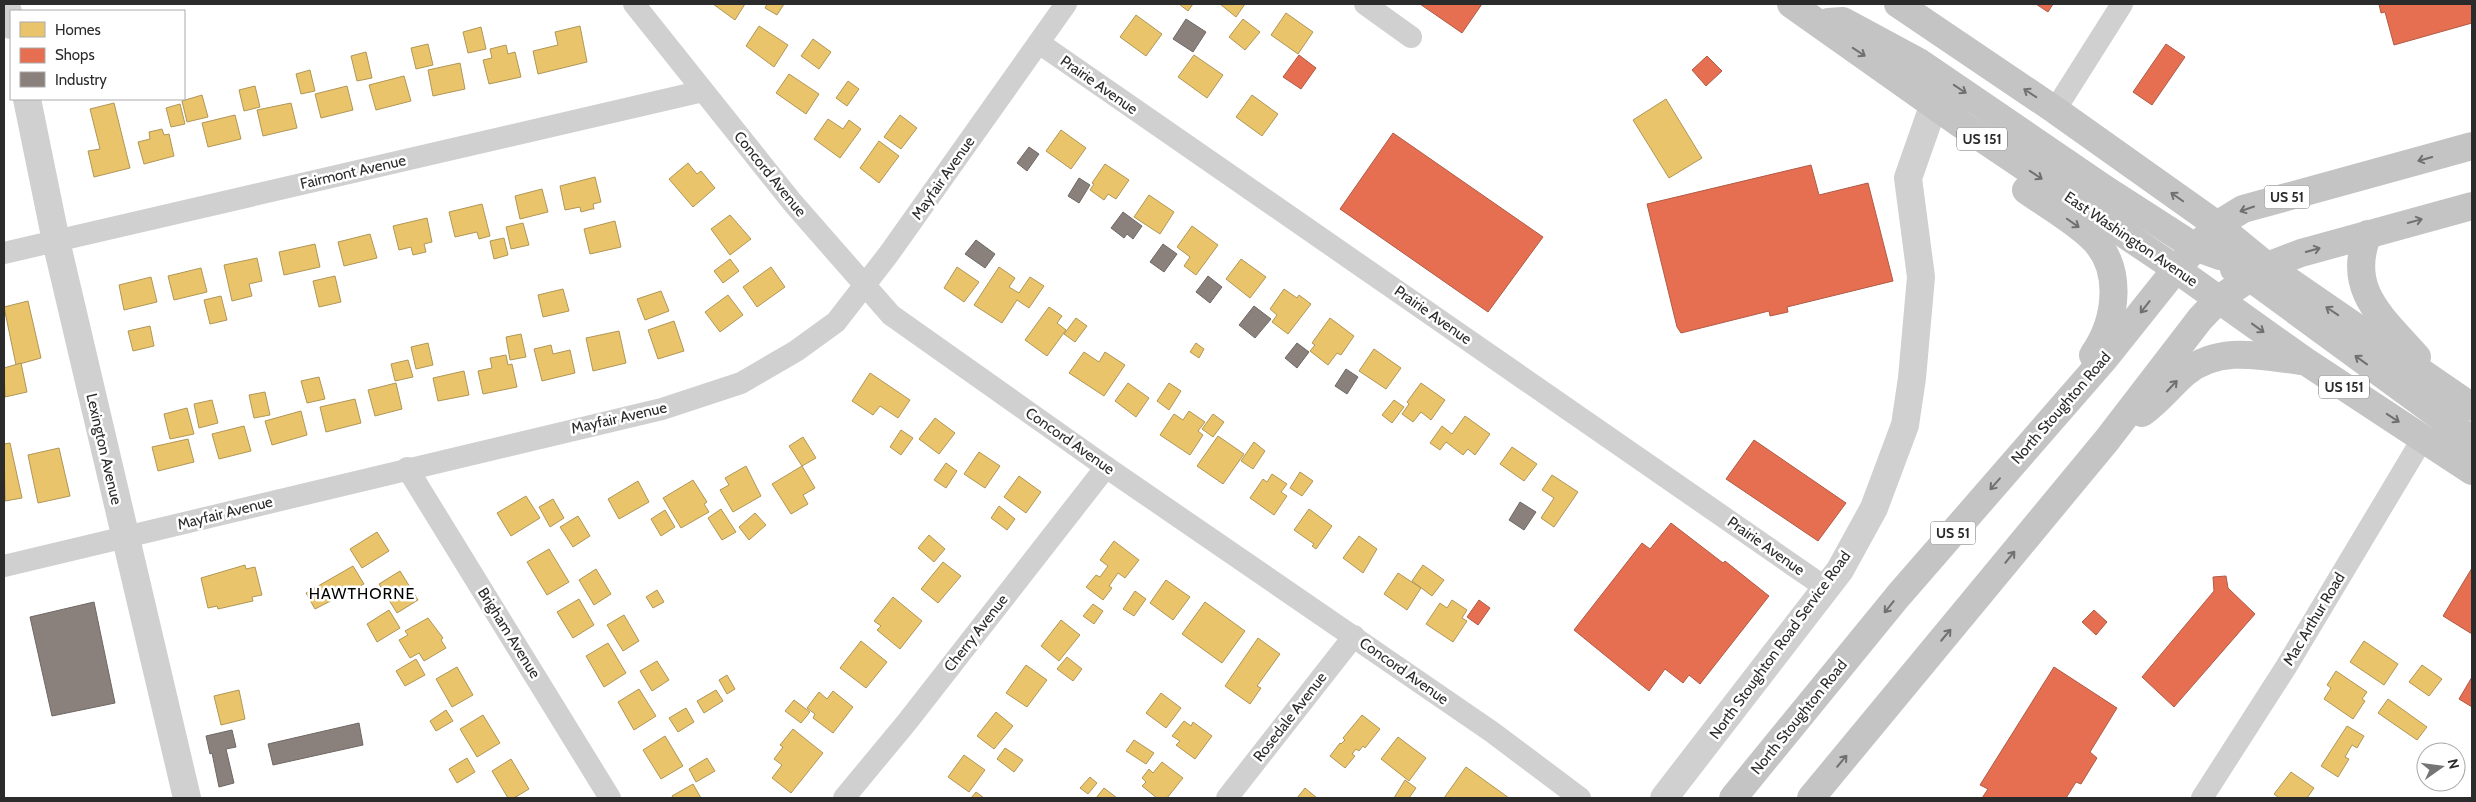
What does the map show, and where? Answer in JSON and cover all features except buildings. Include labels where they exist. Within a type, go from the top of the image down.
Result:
[{"type":"main road","name":"East Washington Avenue","points":[[1791,4],[1962,125],[2176,269],[2305,361],[2472,471]]},
{"type":"main road","points":[[1898,4],[2055,110],[2217,226],[2258,272],[2472,440]]},
{"type":"main road","points":[[1816,23],[1843,21],[1919,62],[2105,189],[2195,247],[2258,272],[2445,388],[2472,407]]},
{"type":"main road","points":[[1962,125],[1963,140],[1967,148],[2090,236],[2109,264],[2112,276],[2114,289],[2113,310],[2099,347],[2031,443]]},
{"type":"main road","name":"North Stoughton Road","points":[[1733,798],[1898,596],[2105,358],[2176,269],[2217,226],[2243,209],[2472,146]]},
{"type":"main road","points":[[1811,798],[2107,440],[2190,332],[2219,299],[2258,272],[2301,253],[2472,206]]},
{"type":"main road","points":[[2368,234],[2361,252],[2360,266],[2365,290],[2375,309],[2445,388]]},
{"type":"main road","points":[[2176,269],[2213,264],[2258,272]]},
{"type":"main road","points":[[2107,440],[2157,402],[2185,373],[2206,360],[2224,355],[2243,354],[2305,361]]},
{"type":"street","points":[[6,4],[10,21]]},
{"type":"street","name":"Concord Avenue","points":[[634,4],[792,202],[891,315],[1106,467],[1492,732],[1580,798]]},
{"type":"street","name":"Mayfair Avenue","points":[[4,566],[407,468],[662,409],[740,383],[796,351],[836,322],[864,286],[1066,4]]},
{"type":"street","points":[[1365,4],[1411,37]]},
{"type":"street","points":[[2055,110],[2122,4]]},
{"type":"street","name":"Prairie Avenue","points":[[1039,43],[1826,588]]},
{"type":"street","name":"Fairmont Avenue","points":[[4,253],[703,91]]},
{"type":"street","name":"Lexington Avenue","points":[[27,100],[56,241],[187,798]]},
{"type":"street","name":"North Stoughton Road Service Road","points":[[1664,798],[1840,570],[1874,508],[1905,425],[1913,369],[1921,277],[1908,178],[1934,104]]},
{"type":"street","name":"Mac Arthur Road","points":[[2202,798],[2286,667],[2423,438]]},
{"type":"street","name":"Cherry Avenue","points":[[844,798],[907,722],[1106,467]]},
{"type":"street","name":"Brigham Avenue","points":[[407,468],[610,798]]},
{"type":"street","name":"Rosedale Avenue","points":[[1227,798],[1354,636]]},
{"type":"district","name":"HAWTHORNE","points":[[362,593]]}]
